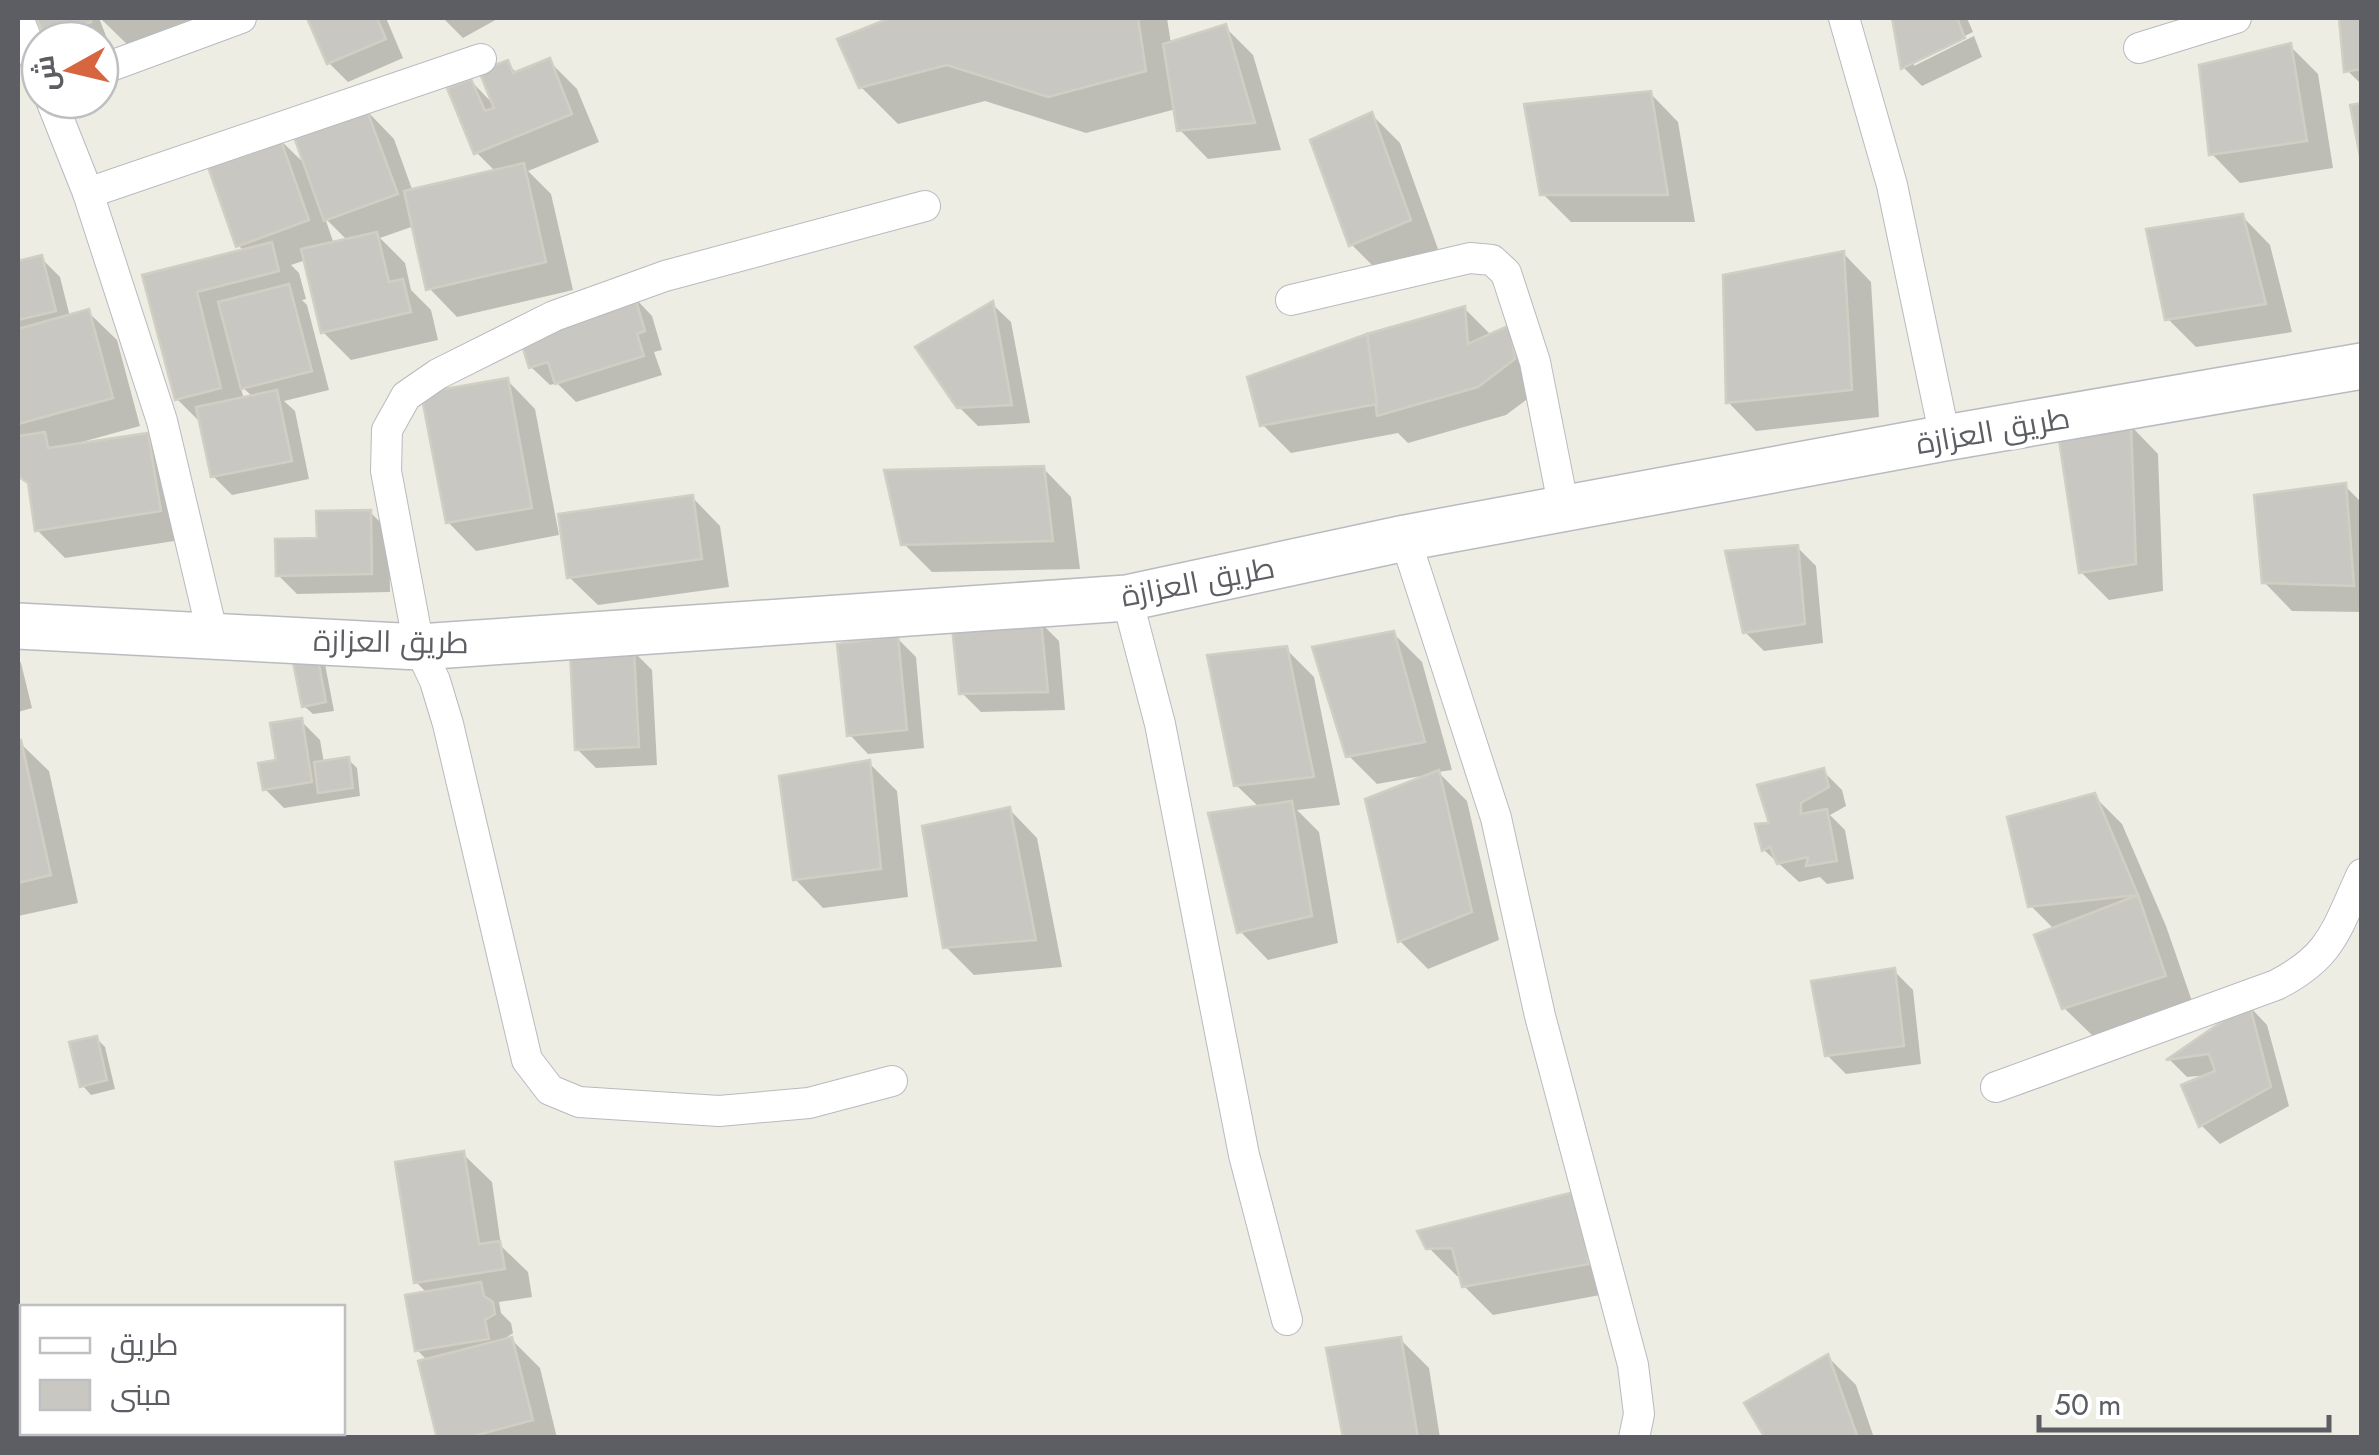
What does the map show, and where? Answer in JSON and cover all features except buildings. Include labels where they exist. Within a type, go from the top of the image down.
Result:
[{"type":"street","points":[[120,63],[240,18]]},
{"type":"street","points":[[1844,18],[1892,185],[1945,438]]},
{"type":"street","points":[[2139,48],[2236,18]]},
{"type":"street","points":[[88,193],[481,58]]},
{"type":"street","points":[[60,120],[88,193],[162,420],[212,636]]},
{"type":"street","points":[[892,1080],[809,1103],[718,1112],[579,1102],[550,1090],[528,1060],[448,724],[419,647],[386,472],[387,430],[406,396],[438,374],[554,316],[665,276],[925,206]]},
{"type":"street","points":[[1291,300],[1470,258],[1492,260],[1506,274],[1534,362],[1564,509]]},
{"type":"street","name":"طريق العزازة","points":[[18,626],[419,647],[1126,598],[1406,538],[2362,366]]},
{"type":"street","points":[[1406,538],[1496,818],[1540,1016],[1632,1364],[1639,1414],[1634,1438]]},
{"type":"street","points":[[1126,598],[1160,724],[1244,1155],[1287,1320]]},
{"type":"street","points":[[1996,1087],[2257,992],[2304,971],[2327,950],[2362,874]]}]
